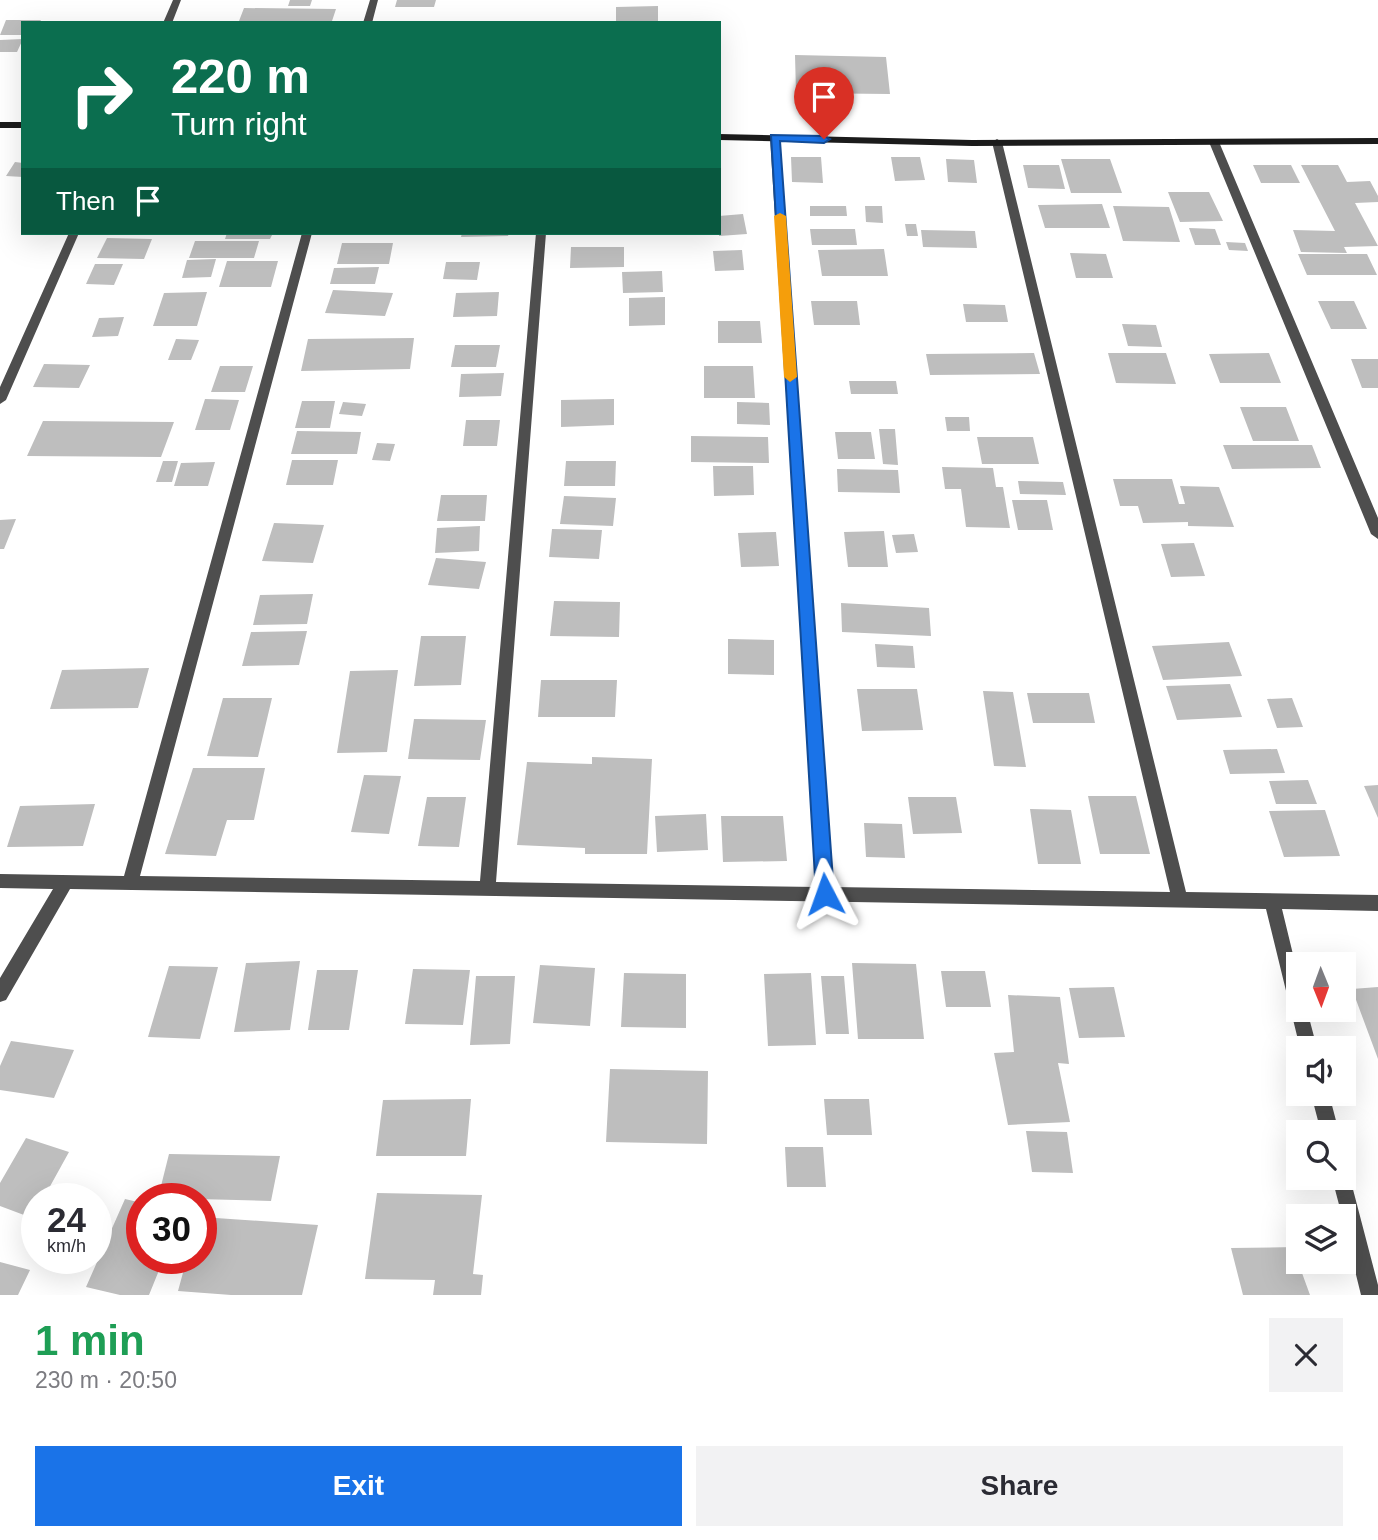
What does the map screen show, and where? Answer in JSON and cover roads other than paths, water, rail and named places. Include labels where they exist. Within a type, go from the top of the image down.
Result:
[{"type":"street","points":[[168,21],[177,0]]},
{"type":"street","points":[[368,21],[374,0]]},
{"type":"street","points":[[0,125],[21,125]]},
{"type":"street","points":[[721,137],[997,142],[1378,141]]},
{"type":"street","points":[[775,138],[825,894]]},
{"type":"street","points":[[997,142],[1180,900]]},
{"type":"street","points":[[1214,142],[1378,534]]},
{"type":"street","points":[[0,400],[73,235]]},
{"type":"street","points":[[130,883],[306,235]]},
{"type":"street","points":[[487,889],[541,235]]},
{"type":"street","points":[[0,881],[1378,903]]},
{"type":"street","points":[[0,995],[66,882]]},
{"type":"street","points":[[1272,901],[1286,956]]},
{"type":"street","points":[[1344,1190],[1371,1295]]}]
